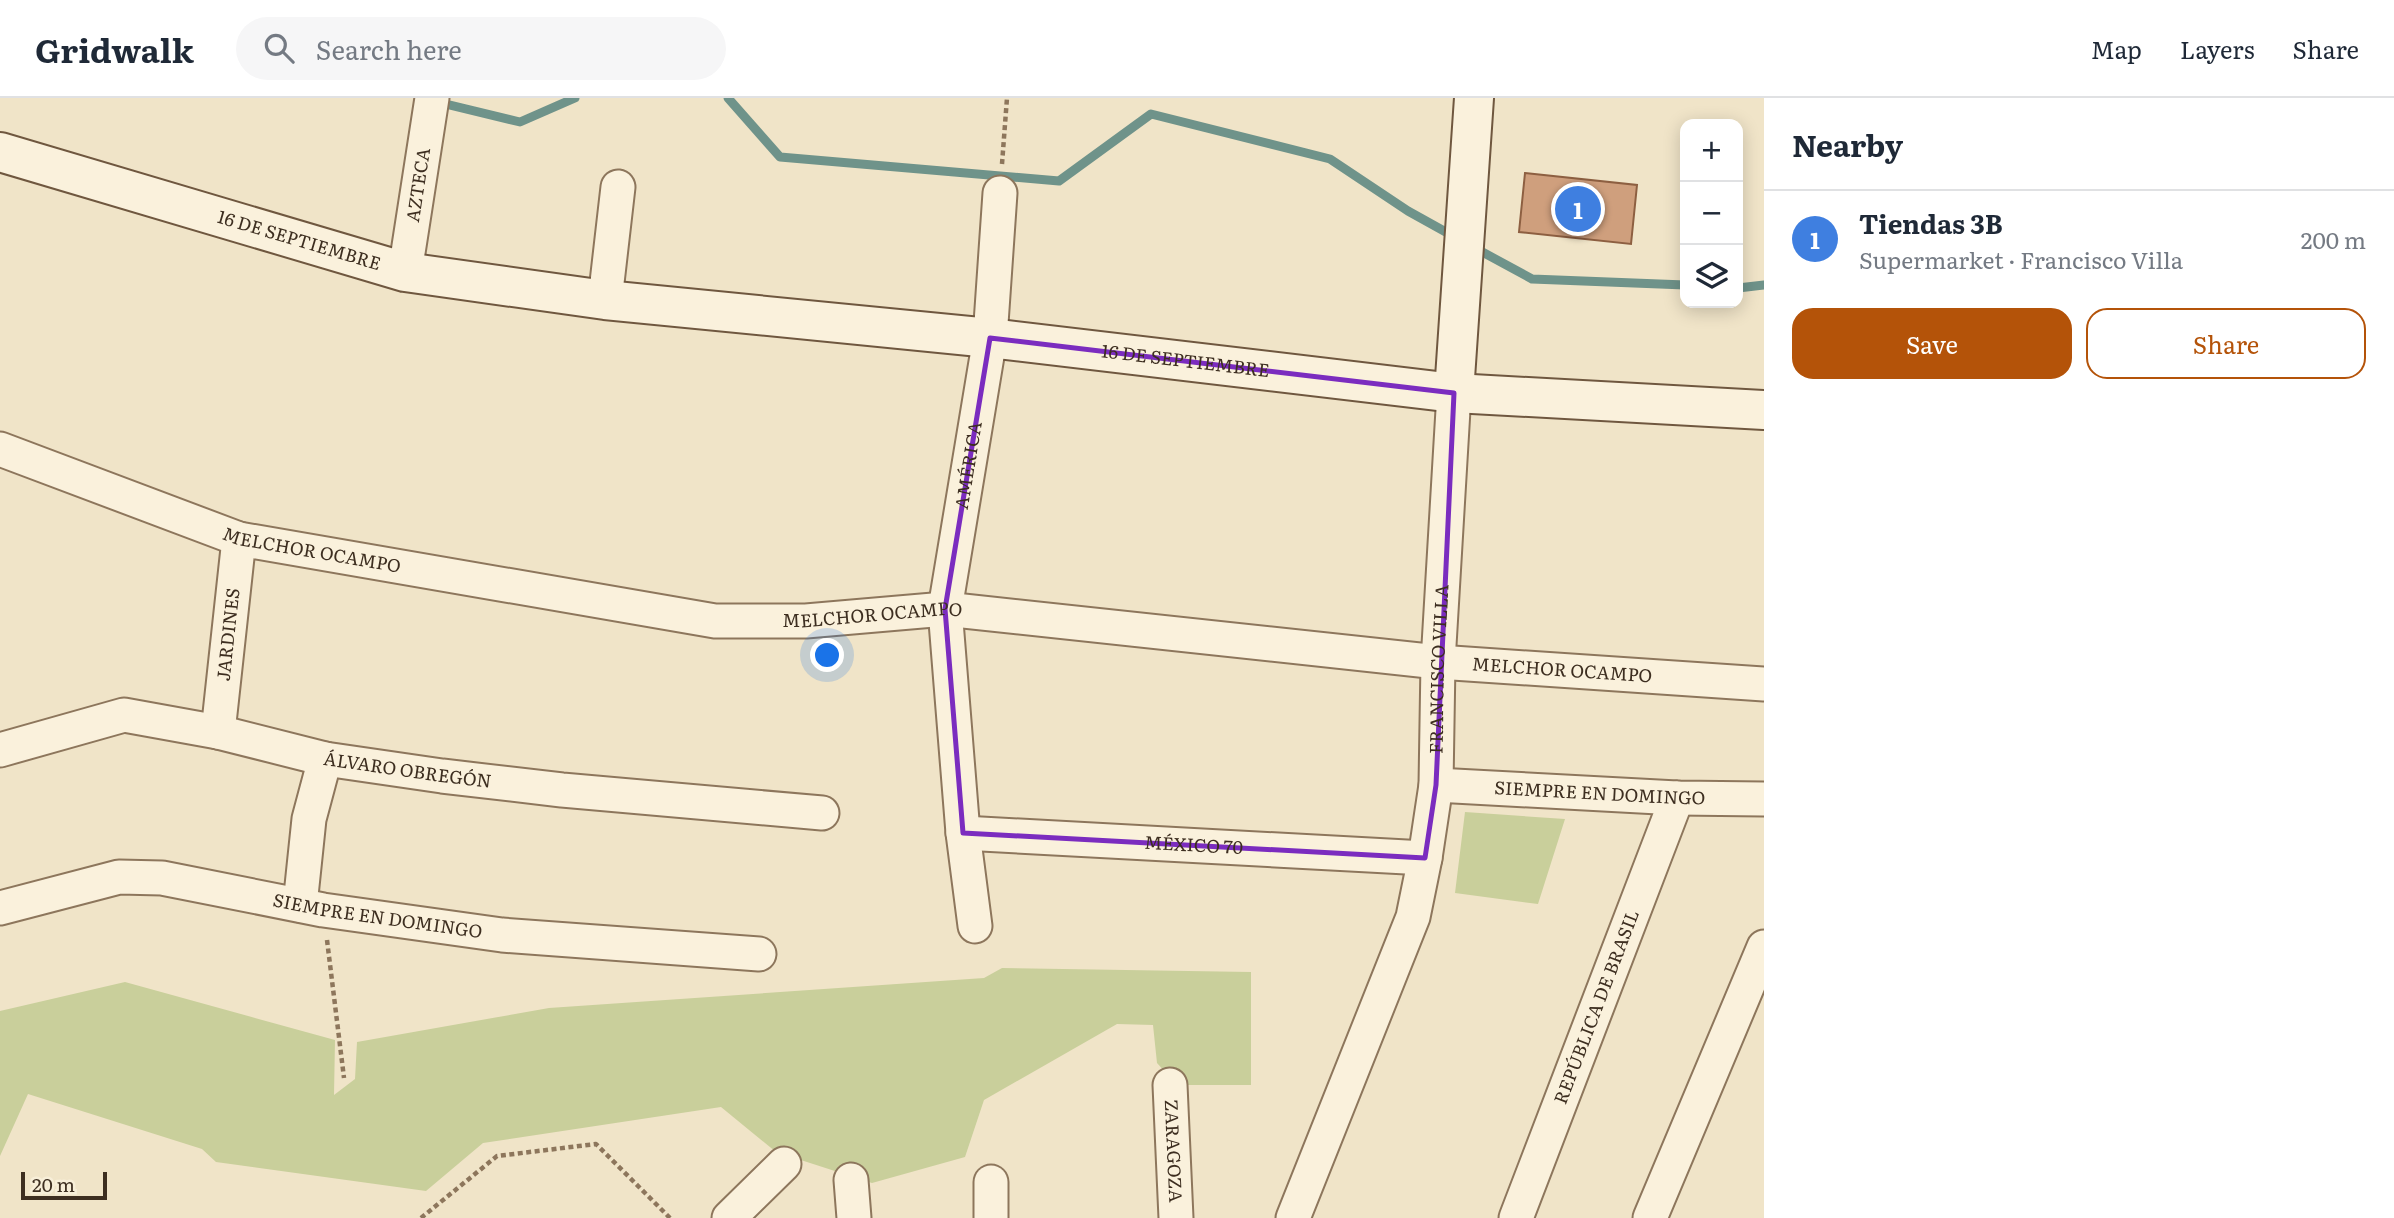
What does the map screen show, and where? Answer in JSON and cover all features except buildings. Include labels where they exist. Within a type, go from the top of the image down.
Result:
[{"type":"street","name":"FRANCISCO VILLA","points":[[1293,1218],[1413,918],[1436,785],[1438,663],[1474,98]]},
{"type":"street","name":"AZTECA","points":[[405,272],[431,109]]},
{"type":"street","name":"16 DE SEPTIEMBRE","points":[[0,152],[405,272],[605,300],[990,338],[1454,393],[1764,411]]},
{"type":"street","points":[[605,300],[618,187]]},
{"type":"street","name":"AMÉRICA","points":[[975,926],[963,833],[944,609],[990,338],[1000,193]]},
{"type":"street","name":"MELCHOR OCAMPO","points":[[0,449],[239,539],[715,621],[806,621],[944,609],[1438,663],[1764,684]]},
{"type":"street","name":"JARDINES","points":[[218,732],[239,539]]},
{"type":"street","name":"ÁLVARO OBREGÓN","points":[[0,750],[124,715],[218,732],[325,759],[442,776],[562,790],[822,813]]},
{"type":"street","points":[[312,908],[309,820],[325,759]]},
{"type":"street","name":"SIEMPRE EN DOMINGO","points":[[1436,785],[1677,798],[1764,799]]},
{"type":"street","name":"REPÚBLICA DE BRASIL","points":[[1516,1218],[1677,798]]},
{"type":"street","name":"MÉXICO 70","points":[[963,833],[1424,858]]},
{"type":"street","name":"SIEMPRE EN DOMINGO","points":[[0,908],[119,877],[162,878],[312,908],[502,935],[759,954]]},
{"type":"street","points":[[1650,1218],[1764,947]]},
{"type":"street","name":"ZARAGOZA","points":[[1170,1086],[1176,1218]]},
{"type":"street","points":[[729,1218],[784,1164]]},
{"type":"street","points":[[851,1180],[854,1218]]},
{"type":"street","points":[[991,1182],[991,1218]]},
{"type":"path","points":[[1000,193],[1007,98]]},
{"type":"path","points":[[312,908],[344,1078]]},
{"type":"path","points":[[421,1218],[498,1156],[596,1144],[670,1218]]},
{"type":"highlighted area","points":[[990,338],[1454,393],[1436,785],[1425,858],[963,833],[945,609]]},
{"type":"green space","points":[[1465,812],[1565,819],[1538,904],[1455,893]]},
{"type":"green space","points":[[1002,968],[1251,972],[1251,1085],[1177,1085],[1157,1063],[1153,1025],[1117,1024],[984,1100],[965,1157],[872,1183],[776,1152],[721,1107],[483,1143],[426,1191],[216,1162],[202,1149],[28,1094],[0,1156],[0,1011],[125,982],[335,1040],[334,1095],[355,1079],[357,1042],[549,1008],[984,978]]},
{"type":"waterway","points":[[437,102],[520,122],[575,98]]},
{"type":"waterway","points":[[728,98],[780,157],[1059,181],[1151,114],[1330,159],[1408,211],[1453,236]]},
{"type":"waterway","points":[[1475,248],[1532,279],[1680,285]]},
{"type":"waterway","points":[[1743,287],[1764,285]]},
{"type":"place","name":"Tiendas 3B","points":[[1578,209]]}]
